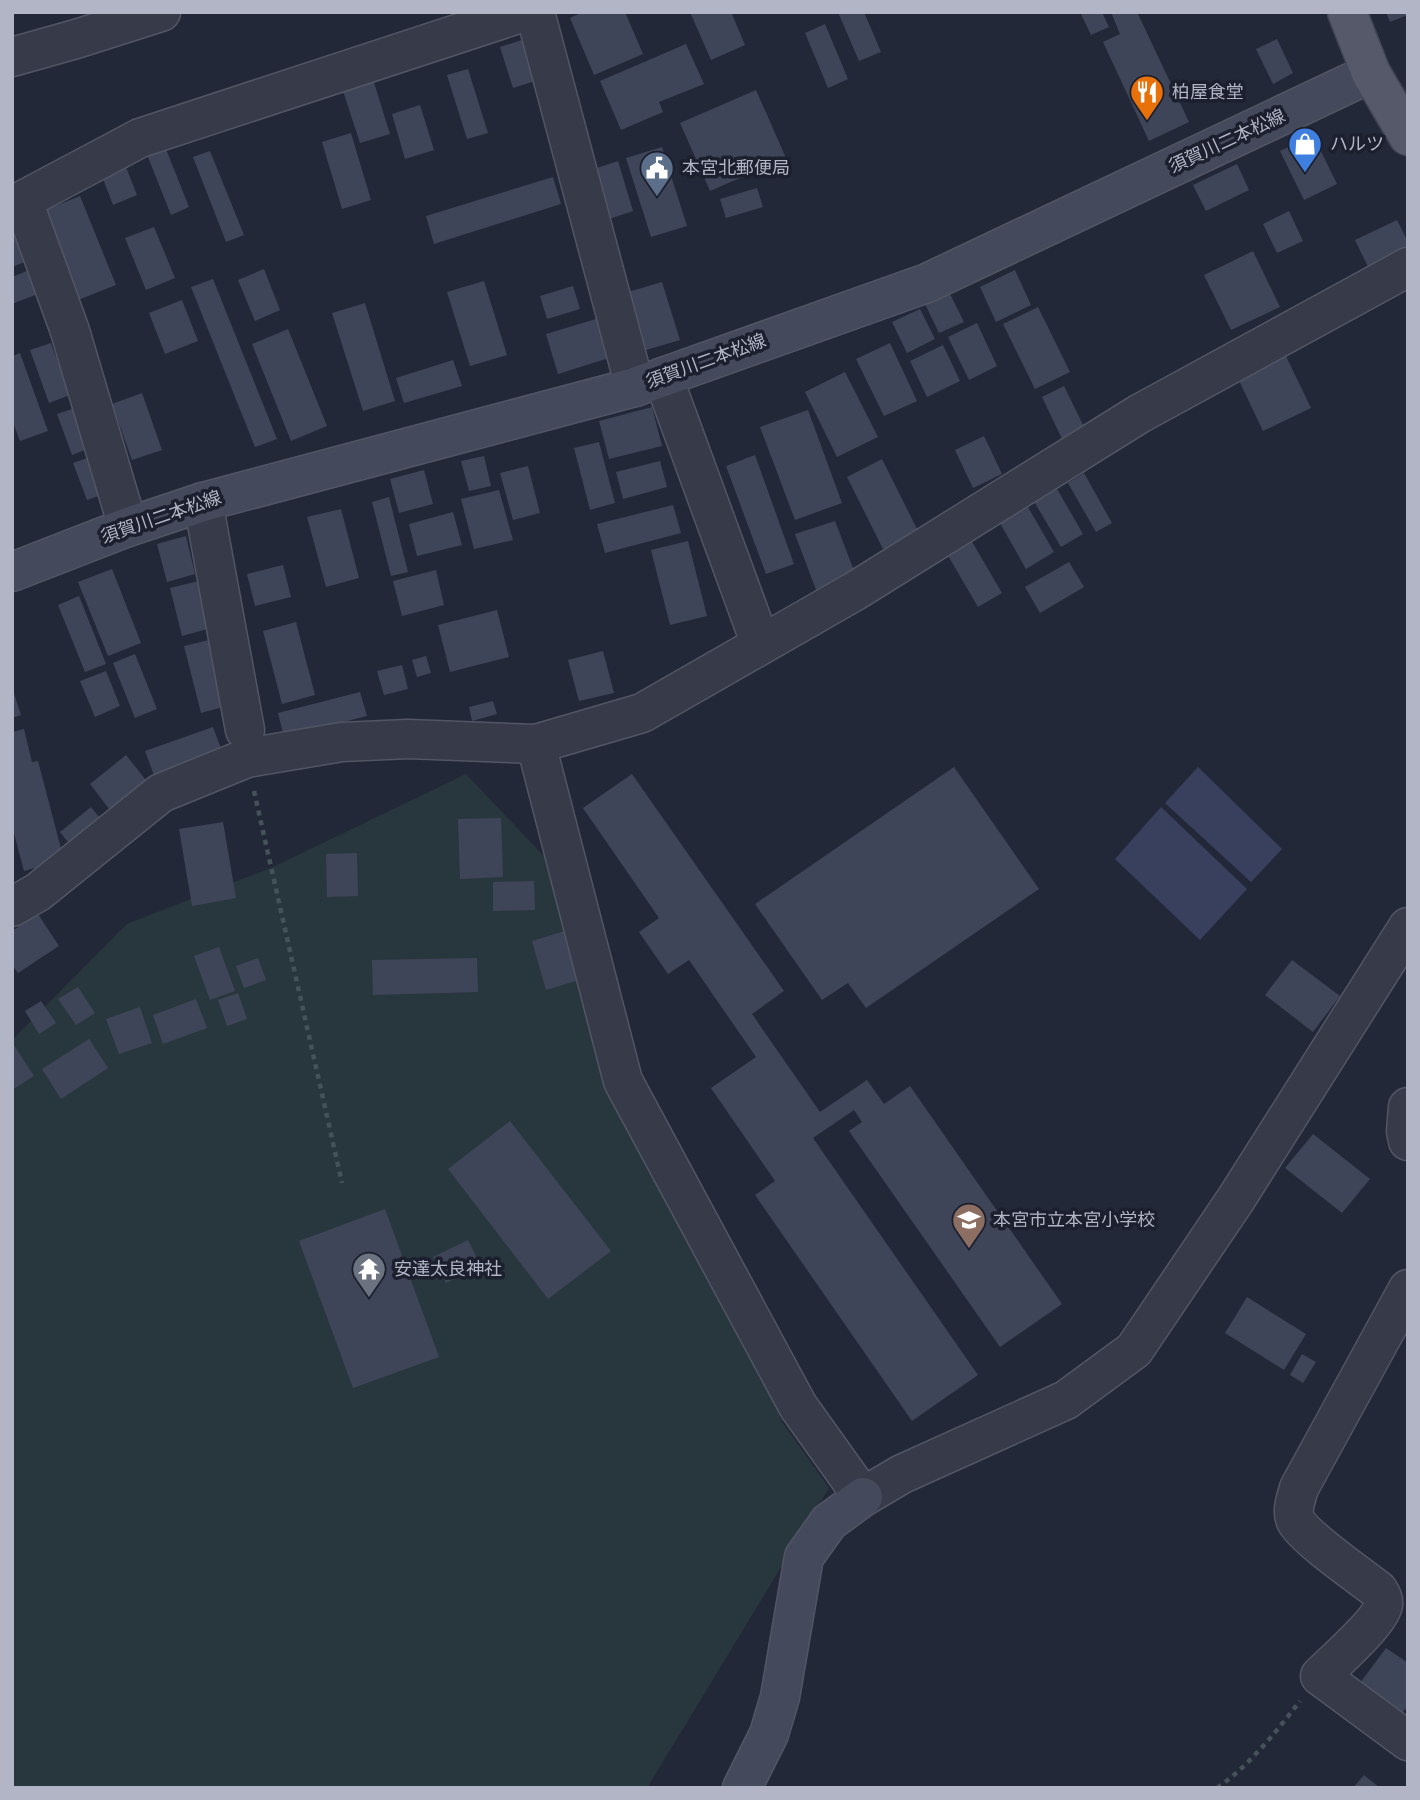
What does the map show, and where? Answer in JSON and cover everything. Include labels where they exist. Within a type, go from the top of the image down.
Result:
[{"type":"main road","points":[[1347,12],[1371,73],[1408,136]]},
{"type":"main road","name":"須賀川二本松線","points":[[12,572],[128,527],[203,502],[649,382],[927,283],[1371,73]]},
{"type":"main road","points":[[742,1788],[769,1734],[780,1697],[804,1557],[829,1522],[863,1497]]},
{"type":"street","points":[[12,57],[161,12]]},
{"type":"street","points":[[128,527],[70,331],[18,203],[140,138],[524,12]]},
{"type":"street","points":[[535,12],[649,382],[761,645]]},
{"type":"street","points":[[12,907],[38,892],[161,793],[246,744],[408,739],[536,744],[642,713],[855,591],[1139,414],[1408,267]]},
{"type":"street","points":[[203,502],[246,744]]},
{"type":"street","points":[[536,744],[623,1081],[798,1406],[863,1497],[902,1474],[1066,1400],[1134,1350],[1236,1199],[1408,927]]},
{"type":"street","points":[[1408,1107],[1408,1141]]},
{"type":"street","points":[[1405,1303],[1299,1488],[1293,1506],[1296,1521],[1312,1538],[1382,1596],[1383,1605],[1377,1618],[1320,1676],[1408,1741]]},
{"type":"path","points":[[246,744],[342,1183]]},
{"type":"path","points":[[1217,1788],[1236,1775],[1274,1735],[1320,1676]]},
{"type":"shaded area","points":[[466,774],[557,870],[616,992],[662,1135],[782,1422],[829,1488],[647,1788],[12,1788],[12,1040],[127,924],[271,868]]},
{"type":"water","points":[[1198,767],[1282,849],[1251,882],[1165,803]]},
{"type":"water","points":[[1161,807],[1247,889],[1200,940],[1115,859]]},
{"type":"building","points":[[583,12],[625,12],[643,54],[594,75],[570,18]]},
{"type":"building","points":[[690,12],[731,12],[745,45],[711,60]]},
{"type":"building","points":[[838,12],[864,12],[881,52],[859,61]]},
{"type":"building","points":[[1080,12],[1102,12],[1109,27],[1091,35]]},
{"type":"building","points":[[1111,12],[1137,12],[1189,122],[1149,141],[1103,42],[1120,34]]},
{"type":"building","points":[[1386,12],[1408,12],[1408,15],[1390,22]]},
{"type":"building","points":[[825,24],[848,79],[828,88],[805,33]]},
{"type":"building","points":[[525,39],[538,80],[513,88],[500,47]]},
{"type":"building","points":[[1277,39],[1293,73],[1273,84],[1256,49]]},
{"type":"building","points":[[686,44],[704,84],[659,102],[663,112],[621,130],[600,81]]},
{"type":"building","points":[[468,69],[488,133],[467,139],[447,75]]},
{"type":"building","points":[[371,73],[390,134],[360,143],[340,82]]},
{"type":"building","points":[[756,90],[786,158],[710,191],[680,123]]},
{"type":"building","points":[[420,105],[434,150],[405,159],[392,114]]},
{"type":"building","points":[[351,133],[371,200],[342,209],[322,142]]},
{"type":"building","points":[[1313,135],[1337,184],[1304,200],[1280,151]]},
{"type":"building","points":[[162,139],[189,207],[171,215],[144,147]]},
{"type":"building","points":[[662,147],[687,226],[651,237],[626,158]]},
{"type":"building","points":[[210,151],[244,235],[226,242],[193,157]]},
{"type":"building","points":[[618,161],[633,211],[600,222],[585,172]]},
{"type":"building","points":[[124,162],[137,195],[113,205],[100,171]]},
{"type":"building","points":[[1237,164],[1249,190],[1206,211],[1193,185]]},
{"type":"building","points":[[553,177],[561,204],[434,244],[426,216]]},
{"type":"building","points":[[757,188],[763,207],[726,218],[720,199]]},
{"type":"building","points":[[80,196],[116,285],[73,302],[38,213]]},
{"type":"building","points":[[1289,211],[1303,241],[1277,253],[1263,224]]},
{"type":"building","points":[[1397,220],[1408,242],[1408,253],[1370,271],[1355,240]]},
{"type":"building","points":[[17,227],[30,260],[12,267],[12,229]]},
{"type":"building","points":[[154,227],[175,278],[146,290],[125,238]]},
{"type":"building","points":[[1253,251],[1280,307],[1231,330],[1204,275]]},
{"type":"building","points":[[34,268],[43,292],[12,304],[12,277]]},
{"type":"building","points":[[264,269],[280,310],[255,321],[238,280]]},
{"type":"building","points":[[1015,270],[1031,305],[996,322],[980,287]]},
{"type":"building","points":[[213,279],[277,439],[255,447],[191,287]]},
{"type":"building","points":[[484,281],[507,355],[470,366],[447,292]]},
{"type":"building","points":[[662,282],[680,340],[646,350],[628,292]]},
{"type":"building","points":[[573,286],[580,309],[547,319],[540,296]]},
{"type":"building","points":[[948,290],[964,322],[939,333],[924,302]]},
{"type":"building","points":[[182,300],[198,341],[165,354],[149,313]]},
{"type":"building","points":[[365,303],[395,401],[363,411],[332,313]]},
{"type":"building","points":[[1038,307],[1070,372],[1035,389],[1003,324]]},
{"type":"building","points":[[920,309],[935,339],[907,353],[892,322]]},
{"type":"building","points":[[596,319],[609,358],[558,374],[546,334]]},
{"type":"building","points":[[977,323],[997,366],[969,380],[948,337]]},
{"type":"building","points":[[288,329],[327,426],[291,441],[252,344]]},
{"type":"building","points":[[51,343],[70,395],[49,403],[30,350]]},
{"type":"building","points":[[890,343],[917,401],[884,416],[856,359]]},
{"type":"building","points":[[943,345],[960,381],[927,397],[910,361]]},
{"type":"building","points":[[1283,350],[1311,408],[1263,431],[1235,372]]},
{"type":"building","points":[[20,353],[48,431],[20,441],[12,420],[12,356]]},
{"type":"building","points":[[453,360],[462,386],[404,403],[396,378]]},
{"type":"building","points":[[845,372],[878,437],[837,457],[805,392]]},
{"type":"building","points":[[1064,386],[1086,431],[1063,441],[1042,397]]},
{"type":"building","points":[[142,393],[162,450],[132,460],[112,404]]},
{"type":"building","points":[[78,407],[93,447],[72,455],[57,414]]},
{"type":"building","points":[[652,407],[662,446],[609,459],[599,421]]},
{"type":"building","points":[[808,410],[842,503],[795,520],[760,427]]},
{"type":"building","points":[[984,436],[1002,474],[973,488],[955,450]]},
{"type":"building","points":[[599,442],[615,503],[590,510],[574,448]]},
{"type":"building","points":[[96,455],[110,492],[87,500],[73,463]]},
{"type":"building","points":[[755,455],[794,564],[766,574],[726,466]]},
{"type":"building","points":[[484,456],[491,486],[469,491],[461,461]]},
{"type":"building","points":[[882,459],[921,537],[886,555],[847,477]]},
{"type":"building","points":[[660,461],[667,487],[623,499],[616,472]]},
{"type":"building","points":[[528,466],[540,513],[513,520],[500,473]]},
{"type":"building","points":[[424,470],[433,504],[399,513],[390,479]]},
{"type":"building","points":[[1084,473],[1112,523],[1096,532],[1068,483]]},
{"type":"building","points":[[1052,480],[1083,534],[1061,547],[1029,493]]},
{"type":"building","points":[[499,490],[513,540],[474,549],[461,499]]},
{"type":"building","points":[[389,497],[408,572],[391,576],[372,502]]},
{"type":"building","points":[[673,505],[681,533],[605,553],[597,524]]},
{"type":"building","points":[[1028,507],[1054,552],[1026,569],[1000,523]]},
{"type":"building","points":[[341,509],[359,578],[326,587],[307,517]]},
{"type":"building","points":[[453,512],[462,545],[417,556],[409,524]]},
{"type":"building","points":[[835,521],[856,576],[816,590],[795,534]]},
{"type":"building","points":[[186,536],[195,574],[167,582],[157,544]]},
{"type":"building","points":[[971,540],[1002,593],[978,607],[947,554]]},
{"type":"building","points":[[688,541],[707,616],[670,625],[651,550]]},
{"type":"building","points":[[1069,562],[1084,587],[1040,613],[1025,587]]},
{"type":"building","points":[[283,565],[291,597],[255,606],[247,574]]},
{"type":"building","points":[[112,569],[141,643],[108,656],[78,582]]},
{"type":"building","points":[[436,570],[444,605],[402,616],[393,581]]},
{"type":"building","points":[[199,581],[211,628],[182,636],[170,588]]},
{"type":"building","points":[[79,596],[106,664],[85,672],[58,605]]},
{"type":"building","points":[[497,610],[509,657],[450,672],[438,625]]},
{"type":"building","points":[[296,622],[315,695],[282,704],[263,631]]},
{"type":"building","points":[[213,639],[230,705],[201,713],[184,646]]},
{"type":"building","points":[[603,651],[614,693],[579,701],[568,660]]},
{"type":"building","points":[[135,654],[157,709],[135,718],[113,663]]},
{"type":"building","points":[[426,656],[431,673],[417,677],[412,660]]},
{"type":"building","points":[[402,665],[408,689],[384,695],[377,671]]},
{"type":"building","points":[[106,671],[120,706],[95,717],[80,681]]},
{"type":"building","points":[[12,687],[21,715],[12,718]]},
{"type":"building","points":[[360,692],[367,716],[284,737],[278,713]]},
{"type":"building","points":[[493,701],[497,714],[472,721],[469,707]]},
{"type":"building","points":[[213,727],[223,754],[155,778],[145,751]]},
{"type":"building","points":[[24,729],[32,762],[38,761],[64,860],[24,871],[12,826],[12,732]]},
{"type":"building","points":[[126,755],[153,789],[116,818],[90,784]]},
{"type":"building","points":[[954,767],[1039,889],[866,1008],[848,983],[822,1000],[755,904]]},
{"type":"building","points":[[632,774],[784,991],[752,1014],[820,1112],[867,1080],[884,1104],[910,1086],[1062,1304],[1000,1347],[849,1131],[862,1122],[854,1110],[813,1138],[978,1375],[912,1421],[755,1195],[775,1181],[711,1088],[756,1057],[689,960],[668,974],[639,932],[659,918],[583,808]]},
{"type":"building","points":[[91,807],[104,823],[72,847],[60,832]]},
{"type":"building","points":[[501,818],[503,877],[460,879],[458,819]]},
{"type":"building","points":[[223,822],[236,898],[192,906],[179,829]]},
{"type":"building","points":[[357,853],[358,896],[327,897],[326,854]]},
{"type":"building","points":[[534,881],[535,910],[493,911],[493,882]]},
{"type":"building","points":[[38,914],[59,946],[18,973],[12,965],[12,931]]},
{"type":"building","points":[[568,930],[582,979],[546,990],[532,941]]},
{"type":"building","points":[[219,947],[235,991],[210,1000],[194,956]]},
{"type":"building","points":[[258,958],[266,980],[244,988],[236,966]]},
{"type":"building","points":[[477,958],[478,992],[373,995],[372,960]]},
{"type":"building","points":[[1292,960],[1340,996],[1313,1032],[1265,995]]},
{"type":"building","points":[[78,987],[95,1013],[76,1025],[58,999]]},
{"type":"building","points":[[238,993],[247,1019],[227,1026],[218,1000]]},
{"type":"building","points":[[196,999],[207,1028],[163,1044],[153,1015]]},
{"type":"building","points":[[41,1001],[56,1023],[39,1034],[25,1011]]},
{"type":"building","points":[[140,1007],[152,1043],[119,1054],[106,1019]]},
{"type":"building","points":[[89,1039],[108,1068],[61,1099],[42,1069]]},
{"type":"building","points":[[12,1042],[34,1076],[12,1090]]},
{"type":"building","points":[[510,1121],[611,1251],[548,1299],[448,1169]]},
{"type":"building","points":[[1313,1134],[1370,1179],[1342,1213],[1285,1168]]},
{"type":"building","name":"安達太良神社","points":[[385,1209],[439,1357],[353,1388],[299,1241]]},
{"type":"building","points":[[468,1240],[481,1266],[446,1283],[433,1257]]},
{"type":"building","points":[[1247,1297],[1306,1334],[1284,1370],[1225,1333]]},
{"type":"building","points":[[1302,1354],[1316,1362],[1303,1383],[1290,1375]]},
{"type":"building","points":[[1386,1648],[1408,1663],[1408,1706],[1402,1713],[1360,1683]]},
{"type":"building","points":[[1364,1775],[1380,1788],[1353,1788]]},
{"type":"place","name":"柏屋食堂","points":[[1147,122]]},
{"type":"place","name":"ハルツ","points":[[1305,174]]},
{"type":"place","name":"本宮北郵便局","points":[[657,198]]},
{"type":"place","name":"本宮市立本宮小学校","points":[[969,1250]]},
{"type":"place","name":"安達太良神社","points":[[369,1299]]}]
